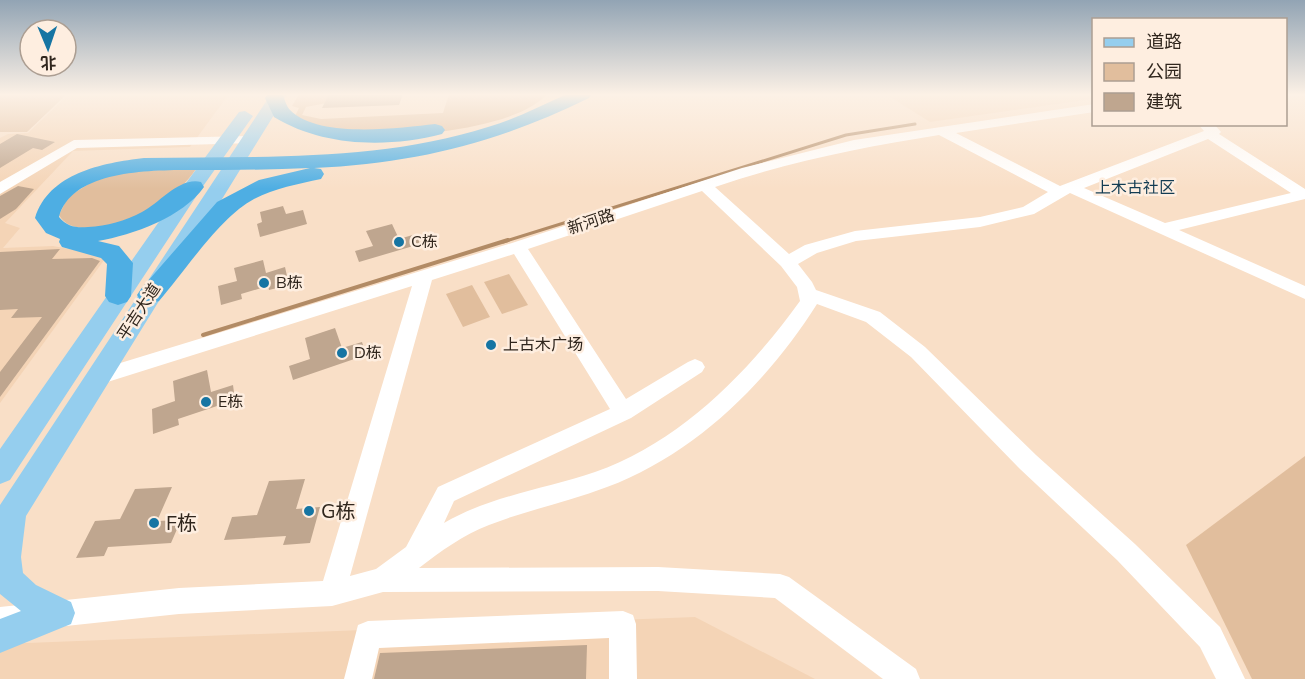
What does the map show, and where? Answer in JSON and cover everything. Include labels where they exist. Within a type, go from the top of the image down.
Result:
[{"type":"highway","points":[[302,126],[348,134],[392,134],[462,126]]},
{"type":"highway","points":[[276,159],[378,151],[441,140],[490,126]]},
{"type":"highway","points":[[118,296],[120,262],[110,252],[44,235],[33,222],[32,214],[36,205],[68,179],[97,168],[129,161],[378,156],[443,145],[509,126]]},
{"type":"highway","points":[[150,295],[225,207],[249,192],[302,175],[413,160],[475,144],[524,126]]},
{"type":"highway","points":[[179,161],[131,166],[104,172],[84,180],[67,189],[52,204],[47,218],[50,224],[65,233],[77,234],[120,229],[154,215],[193,187]]},
{"type":"main road","name":"平吉大道","points":[[0,531],[150,295],[238,140],[248,126]]},
{"type":"main road","name":"平吉大道","points":[[0,472],[193,187],[238,140]]},
{"type":"main road","points":[[17,503],[1,558],[4,580],[20,596],[59,613]]},
{"type":"main road","points":[[0,636],[59,613]]},
{"type":"street","name":"新河路","points":[[98,376],[518,247],[747,171],[854,144],[976,126]]},
{"type":"street","points":[[787,262],[811,249],[855,236],[980,222],[1028,211],[1065,190],[1207,129],[1304,195],[1299,202],[1162,229]]},
{"type":"street","points":[[941,131],[1065,190],[1162,229],[1305,293]]},
{"type":"street","points":[[0,189],[74,144],[238,140]]},
{"type":"street","points":[[383,580],[431,543],[481,516],[554,496],[634,466],[689,432],[760,365],[799,318],[809,302],[806,286],[787,262],[704,185]]},
{"type":"street","points":[[518,247],[623,412]]},
{"type":"street","points":[[332,592],[424,275]]},
{"type":"street","points":[[808,294],[873,317],[918,352],[1028,462],[1126,552],[1210,637],[1232,679]]},
{"type":"street","points":[[415,555],[446,494],[623,412],[696,367]]},
{"type":"street","points":[[0,620],[179,601],[332,592],[383,580],[658,579],[780,586],[906,679]]},
{"type":"street","points":[[358,679],[368,635],[622,624],[623,679]]},
{"type":"shaded area","points":[[36,126],[206,126],[190,147],[73,151],[5,223],[20,228],[3,248],[53,246],[107,256],[0,403],[0,138],[8,134],[28,133]]},
{"type":"shaded area","points":[[695,617],[815,679],[0,679],[2,644]]},
{"type":"green space","points":[[0,126],[34,126],[27,132],[0,132]]},
{"type":"green space","points":[[318,126],[475,126],[432,133],[381,136],[345,134]]},
{"type":"green space","points":[[196,169],[165,201],[132,219],[104,227],[90,228],[66,223],[59,215],[68,197],[95,180],[129,171]]},
{"type":"green space","points":[[509,274],[528,305],[502,314],[484,282]]},
{"type":"green space","points":[[472,285],[490,317],[463,327],[446,294]]},
{"type":"green space","points":[[1305,456],[1305,679],[1252,679],[1186,545]]},
{"type":"building","points":[[17,134],[55,142],[42,150],[33,148],[0,168],[0,144]]},
{"type":"building","points":[[18,186],[34,189],[16,209],[0,219],[0,196]]},
{"type":"building","points":[[283,206],[286,214],[303,210],[307,224],[260,237],[257,224],[262,222],[260,212]]},
{"type":"building","name":"C栋","points":[[392,224],[399,239],[416,234],[420,244],[359,262],[355,251],[373,246],[366,231]]},
{"type":"building","points":[[60,249],[52,259],[92,258],[100,261],[0,397],[0,372],[42,317],[11,318],[18,309],[0,310],[0,252]]},
{"type":"building","name":"B栋","points":[[263,260],[266,273],[285,267],[289,285],[269,290],[268,286],[241,294],[242,299],[221,305],[218,286],[237,281],[234,268]]},
{"type":"building","name":"D栋","points":[[335,328],[342,348],[362,342],[366,355],[293,380],[289,366],[310,359],[305,338]]},
{"type":"building","name":"E栋","points":[[207,370],[211,392],[233,385],[235,400],[178,419],[179,425],[153,434],[152,409],[175,401],[173,381]]},
{"type":"building","name":"G栋","points":[[305,479],[296,509],[320,507],[310,543],[283,545],[286,536],[224,540],[232,517],[257,515],[269,481]]},
{"type":"building","name":"F栋","points":[[172,487],[157,521],[181,520],[171,543],[108,547],[104,556],[76,558],[95,521],[120,519],[135,489]]},
{"type":"building","points":[[587,645],[586,679],[374,679],[380,653]]},
{"type":"waterway","points":[[503,242],[846,135],[904,126]]},
{"type":"waterway","points":[[203,335],[508,240]]},
{"type":"place","name":"C栋","points":[[399,242]]},
{"type":"place","name":"B栋","points":[[264,283]]},
{"type":"place","name":"上古木广场","points":[[491,345]]},
{"type":"place","name":"D栋","points":[[342,353]]},
{"type":"place","name":"E栋","points":[[206,402]]},
{"type":"place","name":"G栋","points":[[309,511]]},
{"type":"place","name":"F栋","points":[[154,523]]},
{"type":"district","name":"上木古社区","points":[[1135,188]]}]
